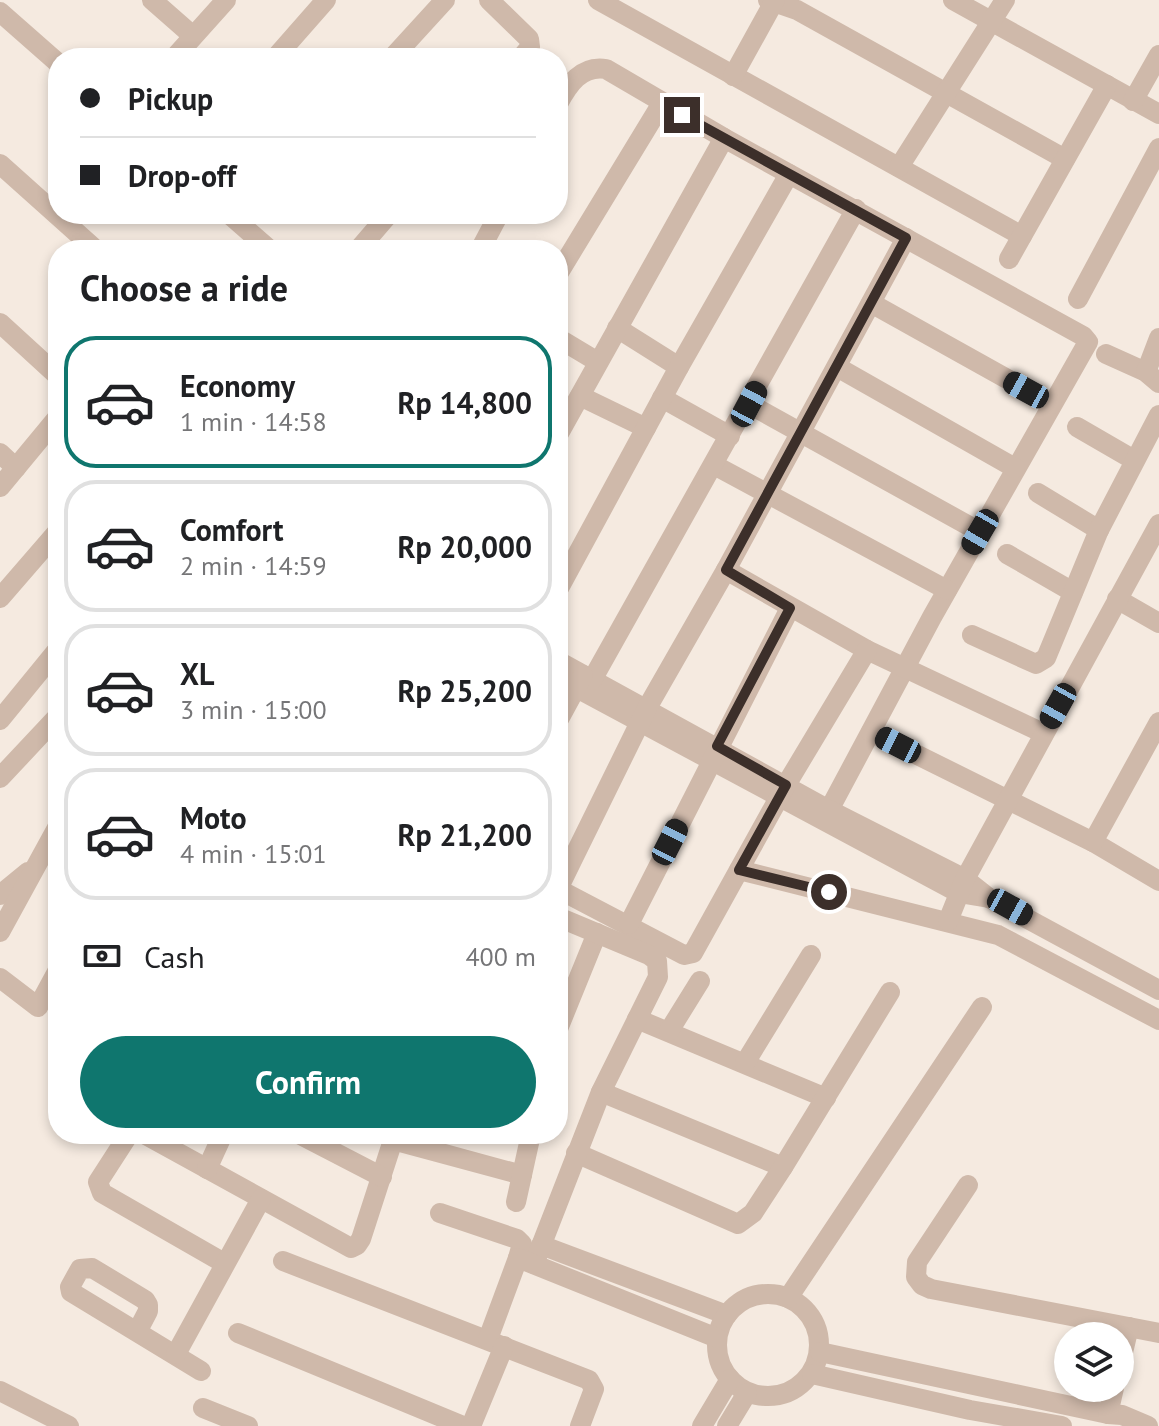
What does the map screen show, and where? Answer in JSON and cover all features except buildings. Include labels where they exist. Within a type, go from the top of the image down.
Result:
[{"type":"street","points":[[152,0],[193,36]]},
{"type":"street","points":[[183,48],[226,0]]},
{"type":"street","points":[[284,48],[326,0]]},
{"type":"street","points":[[401,48],[445,0]]},
{"type":"street","points":[[489,0],[529,39],[529,48]]},
{"type":"street","points":[[598,0],[1022,236]]},
{"type":"street","points":[[953,0],[1159,114]]},
{"type":"street","points":[[899,167],[1005,0]]},
{"type":"street","points":[[733,76],[772,1],[797,10],[1065,159]]},
{"type":"street","points":[[0,12],[48,54]]},
{"type":"street","points":[[1133,101],[1159,55]]},
{"type":"street","points":[[568,86],[595,67],[606,69],[724,138],[1086,338],[1088,345],[947,590],[829,810]]},
{"type":"street","points":[[1009,259],[1107,85]]},
{"type":"street","points":[[568,258],[662,103]]},
{"type":"street","points":[[568,417],[724,138]]},
{"type":"street","points":[[1078,299],[1159,148]]},
{"type":"street","points":[[0,164],[48,207]]},
{"type":"street","points":[[568,572],[789,174]]},
{"type":"street","points":[[568,706],[714,465],[856,209]]},
{"type":"street","points":[[67,224],[85,240]]},
{"type":"street","points":[[246,224],[261,240]]},
{"type":"street","points":[[367,240],[380,224]]},
{"type":"street","points":[[568,869],[644,714],[906,238]]},
{"type":"street","points":[[871,303],[1052,404]]},
{"type":"street","points":[[0,323],[48,367]]},
{"type":"street","points":[[617,328],[679,367]]},
{"type":"street","points":[[1106,354],[1153,378],[1159,338]]},
{"type":"street","points":[[568,344],[598,362]]},
{"type":"street","points":[[837,367],[1015,468]]},
{"type":"street","points":[[580,396],[646,428]]},
{"type":"street","points":[[662,398],[730,436]]},
{"type":"street","points":[[749,404],[980,532]]},
{"type":"street","points":[[972,635],[1036,664],[1042,663],[1099,530],[1159,415]]},
{"type":"street","points":[[1077,427],[1134,460]]},
{"type":"street","points":[[0,487],[48,429]]},
{"type":"street","points":[[0,453],[16,468]]},
{"type":"street","points":[[714,465],[947,590]]},
{"type":"street","points":[[1038,493],[1099,530]]},
{"type":"street","points":[[948,921],[962,886],[1007,799],[1159,524]]},
{"type":"street","points":[[0,598],[48,543]]},
{"type":"street","points":[[1007,554],[1073,592]]},
{"type":"street","points":[[726,570],[867,650],[1043,733]]},
{"type":"street","points":[[1117,599],[1159,623]]},
{"type":"street","points":[[629,924],[790,608]]},
{"type":"street","points":[[568,894],[684,955],[693,953],[867,650]]},
{"type":"street","points":[[0,720],[48,661]]},
{"type":"street","points":[[568,669],[584,681],[783,792],[962,886],[1010,907],[1159,990]]},
{"type":"street","points":[[568,679],[584,681]]},
{"type":"street","points":[[1093,842],[1159,722]]},
{"type":"street","points":[[0,778],[48,727]]},
{"type":"street","points":[[871,732],[1093,842],[1159,881]]},
{"type":"street","points":[[783,792],[829,810],[962,886]]},
{"type":"street","points":[[0,932],[48,845]]},
{"type":"street","points":[[0,895],[37,865]]},
{"type":"street","points":[[739,870],[998,935],[1159,1020]]},
{"type":"street","points":[[998,935],[1010,907]]},
{"type":"street","points":[[471,1426],[496,1342],[531,1256],[601,1092],[658,977],[657,961],[649,955],[568,921]]},
{"type":"street","points":[[568,1004],[597,933]]},
{"type":"street","points":[[745,1063],[811,955]]},
{"type":"street","points":[[669,1031],[700,981]]},
{"type":"street","points":[[3,986],[38,1007],[48,988]]},
{"type":"street","points":[[576,1153],[738,1224],[753,1213],[890,992]]},
{"type":"street","points":[[788,1298],[982,1007]]},
{"type":"street","points":[[637,1019],[826,1098]]},
{"type":"street","points":[[601,1092],[783,1167]]},
{"type":"street","points":[[123,1144],[98,1182],[102,1193],[224,1263]]},
{"type":"street","points":[[162,1144],[351,1248],[361,1239],[392,1144]]},
{"type":"street","points":[[207,1169],[218,1144]]},
{"type":"street","points":[[318,1144],[382,1177]]},
{"type":"street","points":[[418,1144],[522,1175]]},
{"type":"street","points":[[516,1202],[529,1144]]},
{"type":"street","points":[[968,1185],[917,1262],[916,1277],[922,1285],[1103,1322]]},
{"type":"street","points":[[176,1354],[261,1199]]},
{"type":"street","points":[[440,1213],[520,1240],[531,1256],[717,1338]]},
{"type":"street","points":[[531,1256],[727,1315]]},
{"type":"street","points":[[283,1261],[589,1380],[594,1389],[580,1426]]},
{"type":"street","points":[[771,1294],[788,1298],[807,1310],[818,1330],[820,1352],[812,1374],[796,1389],[774,1397],[747,1393],[730,1379],[720,1363],[717,1338],[727,1315],[739,1303],[754,1296],[771,1294]]},
{"type":"street","points":[[1134,1328],[1159,1333]]},
{"type":"street","points":[[137,1332],[201,1371]]},
{"type":"street","points":[[238,1333],[463,1426]]},
{"type":"street","points":[[820,1352],[974,1387],[1122,1415],[1148,1426]]},
{"type":"street","points":[[812,1374],[968,1418],[1062,1426]]},
{"type":"street","points":[[702,1426],[730,1379]]},
{"type":"street","points":[[968,1418],[974,1387]]},
{"type":"street","points":[[0,1391],[69,1426]]},
{"type":"street","points":[[727,1426],[747,1393]]},
{"type":"street","points":[[1108,1414],[1111,1402]]},
{"type":"street","points":[[203,1408],[248,1426]]},
{"type":"route","points":[[682,115],[906,238],[726,570],[790,608],[717,746],[786,785],[739,870],[829,892]]}]
